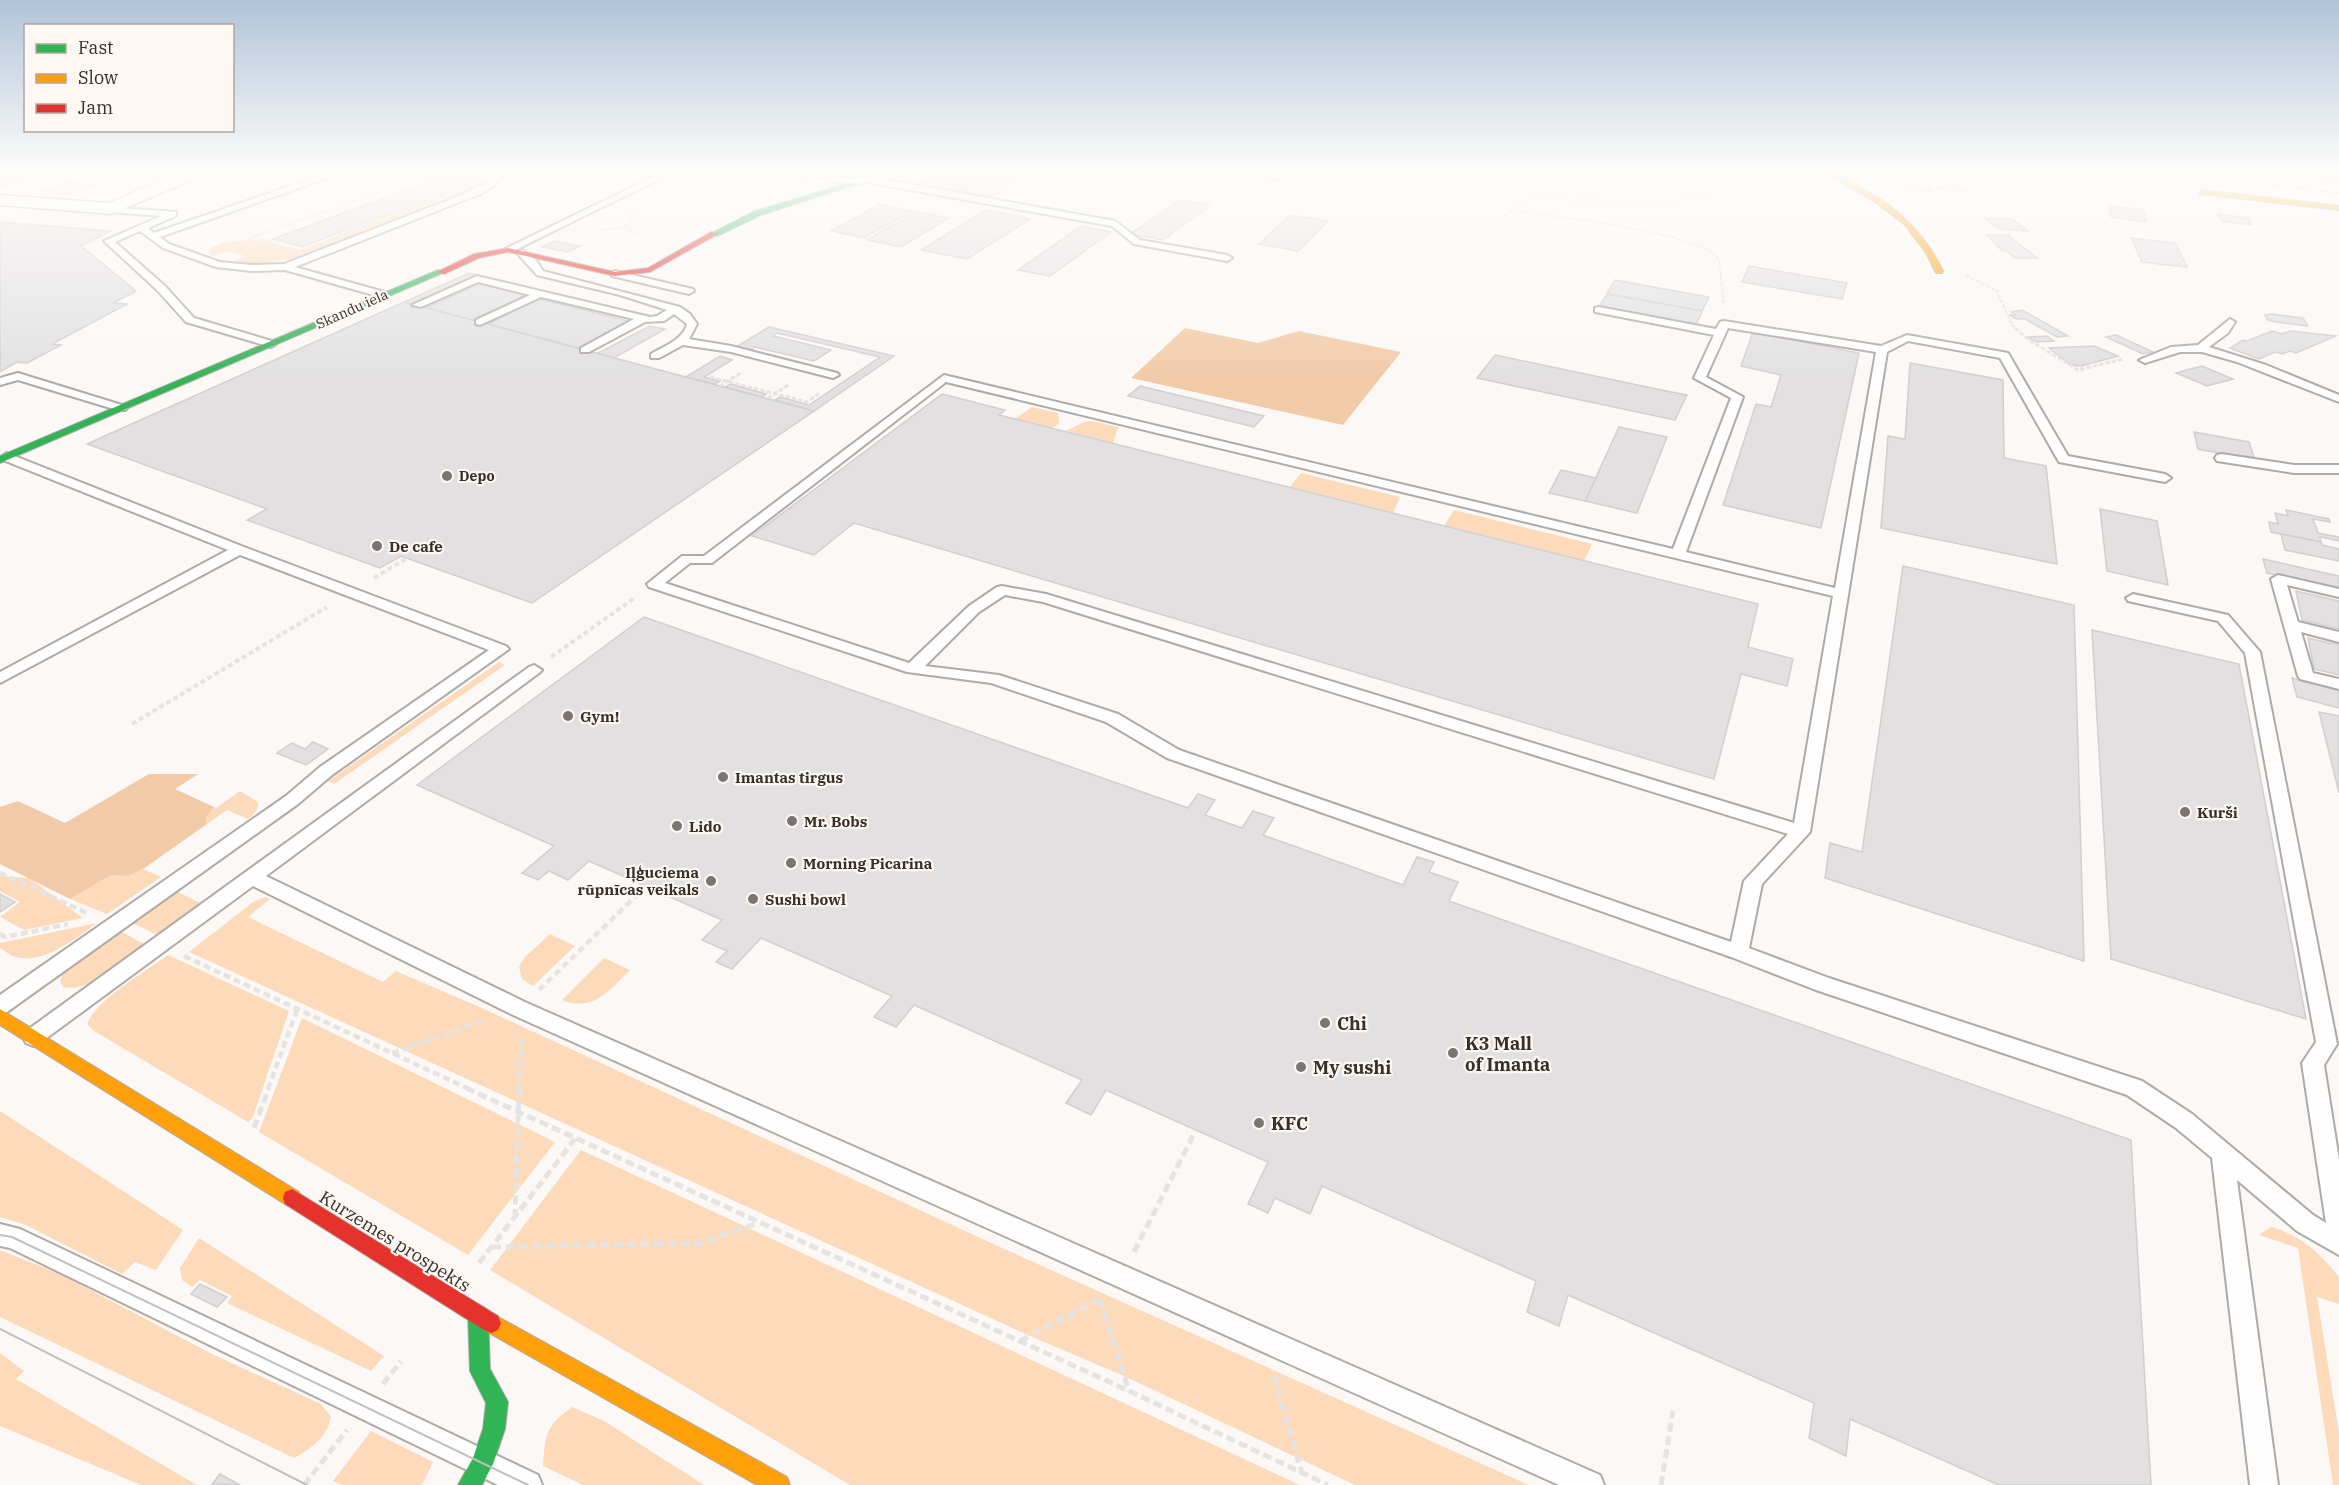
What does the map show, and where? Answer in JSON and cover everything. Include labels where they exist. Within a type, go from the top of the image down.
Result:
[{"type":"street","name":"Skandu iela","points":[[4,459],[470,258],[515,252],[615,274],[650,270],[701,241]]},
{"type":"street","points":[[1924,241],[1931,250],[1939,271]]},
{"type":"street","name":"Kurzemes prospekts","points":[[0,1016],[478,1315],[778,1485]]},
{"type":"street","points":[[475,1475],[494,1430],[497,1402],[480,1371],[478,1315]]},
{"type":"lane","points":[[109,241],[161,288],[190,320],[271,344]]},
{"type":"lane","points":[[160,241],[166,246],[219,266],[285,267],[384,295]]},
{"type":"lane","points":[[285,267],[351,241]]},
{"type":"lane","points":[[515,252],[536,241]]},
{"type":"lane","points":[[1136,241],[1227,258]]},
{"type":"lane","points":[[515,252],[533,262],[534,269],[540,273],[676,309],[691,320],[692,326],[680,342],[655,356]]},
{"type":"lane","points":[[591,286],[609,285],[618,281],[619,278],[615,274]]},
{"type":"lane","points":[[615,274],[689,291]]},
{"type":"lane","points":[[417,305],[477,279],[644,318],[660,319],[676,309]]},
{"type":"lane","points":[[480,322],[540,294]]},
{"type":"lane","points":[[1599,310],[1882,350],[1907,338],[2004,355],[2063,459],[2165,478]]},
{"type":"lane","points":[[585,350],[644,318]]},
{"type":"lane","points":[[2200,349],[2227,330],[2230,322]]},
{"type":"lane","points":[[1678,555],[1737,397],[1700,378],[1722,328]]},
{"type":"lane","points":[[680,342],[731,349],[833,375]]},
{"type":"lane","points":[[2145,360],[2183,348],[2225,354],[2339,399]]},
{"type":"lane","points":[[1738,952],[1753,881],[1801,832],[1882,350]]},
{"type":"lane","points":[[0,382],[18,376],[121,408]]},
{"type":"lane","points":[[654,584],[687,559],[707,560],[944,378],[1841,594]]},
{"type":"lane","points":[[2221,458],[2305,470],[2339,469]]},
{"type":"lane","points":[[0,1006],[292,800],[326,771],[501,649],[4,459]]},
{"type":"lane","points":[[0,678],[239,549]]},
{"type":"lane","points":[[2339,592],[2278,579],[2306,676],[2339,684]]},
{"type":"lane","points":[[654,584],[912,669],[993,678],[1112,718],[1173,754],[1738,952],[1823,984],[2134,1088],[2184,1121],[2305,1223],[2339,1244]]},
{"type":"lane","points":[[912,669],[974,609],[1002,590],[1046,598],[1801,832]]},
{"type":"lane","points":[[2133,598],[2223,618],[2252,652],[2327,1044],[2313,1063],[2339,1234]]},
{"type":"lane","points":[[2291,625],[2339,637]]},
{"type":"lane","points":[[33,1037],[534,670]]},
{"type":"lane","points":[[252,877],[520,1009],[1590,1485]]},
{"type":"lane","points":[[2222,1152],[2264,1485]]},
{"type":"lane","points":[[0,1235],[12,1237],[475,1475],[528,1485]]},
{"type":"path","points":[[231,250],[246,241]]},
{"type":"path","points":[[262,268],[278,244],[269,241]]},
{"type":"path","points":[[1684,241],[1705,246],[1718,256],[1722,275],[1722,328]]},
{"type":"path","points":[[1966,275],[1997,291],[2012,324],[2029,340],[2067,365],[2078,370],[2123,359],[2145,360]]},
{"type":"path","points":[[710,376],[807,402],[844,377],[833,375]]},
{"type":"path","points":[[132,724],[407,558]]},
{"type":"path","points":[[534,670],[654,584]]},
{"type":"path","points":[[0,873],[99,918],[87,921]]},
{"type":"path","points":[[520,1009],[646,886]]},
{"type":"path","points":[[0,934],[5,937],[75,923]]},
{"type":"path","points":[[160,945],[575,1139],[1129,1391],[1325,1484]]},
{"type":"path","points":[[254,1128],[297,1010]]},
{"type":"path","points":[[392,1054],[480,1020]]},
{"type":"path","points":[[515,1218],[517,1112],[522,1040]]},
{"type":"path","points":[[479,1263],[575,1139]]},
{"type":"path","points":[[492,1247],[702,1243],[758,1222]]},
{"type":"path","points":[[1101,1300],[1129,1391]]},
{"type":"path","points":[[1263,1338],[1302,1473]]},
{"type":"path","points":[[1661,1485],[1673,1411]]},
{"type":"shaded area","points":[[235,241],[264,241],[300,250],[322,241],[337,241],[291,259],[265,263],[234,262],[245,256],[228,251],[213,256],[208,253],[210,248],[221,243]]},
{"type":"shaded area","points":[[1185,328],[1258,343],[1299,331],[1401,352],[1343,425],[1131,378]]},
{"type":"shaded area","points":[[1032,407],[1058,413],[1059,423],[1053,428],[1015,419]]},
{"type":"shaded area","points":[[1092,421],[1118,427],[1113,443],[1066,431],[1084,422]]},
{"type":"shaded area","points":[[1301,473],[1400,497],[1393,513],[1290,487]]},
{"type":"shaded area","points":[[1454,510],[1592,544],[1584,561],[1444,526]]},
{"type":"shaded area","points":[[499,662],[505,665],[334,784],[328,781]]},
{"type":"shaded area","points":[[149,774],[198,774],[175,789],[214,807],[206,817],[207,824],[143,869],[128,876],[111,875],[70,899],[0,864],[0,807],[18,801],[65,823]]},
{"type":"shaded area","points":[[240,791],[258,802],[254,814],[248,819],[227,810],[207,824],[206,817],[214,807],[216,808]]},
{"type":"shaded area","points":[[143,869],[161,877],[107,914],[70,899],[111,875],[128,876]]},
{"type":"shaded area","points":[[0,876],[29,878],[83,918],[24,930],[0,917],[20,902],[0,891]]},
{"type":"shaded area","points":[[176,891],[200,903],[157,935],[132,923]]},
{"type":"shaded area","points":[[265,897],[270,899],[248,917],[383,982],[396,971],[484,1009],[1000,1247],[1529,1485],[1355,1485],[1124,1376],[1030,1336],[189,952],[253,902]]},
{"type":"shaded area","points":[[97,923],[59,949],[37,957],[16,957],[0,948],[0,943]]},
{"type":"shaded area","points":[[120,931],[144,944],[96,980],[74,988],[63,987],[60,981],[64,972]]},
{"type":"shaded area","points":[[550,934],[575,946],[533,986],[522,979],[519,967],[524,958]]},
{"type":"shaded area","points":[[168,955],[289,1011],[253,1117],[248,1122],[94,1031],[87,1024],[111,995]]},
{"type":"shaded area","points":[[604,958],[630,970],[608,992],[591,1001],[582,1004],[562,1000]]},
{"type":"shaded area","points":[[302,1018],[555,1142],[468,1255],[259,1132]]},
{"type":"shaded area","points":[[0,1111],[183,1230],[156,1270],[135,1262],[122,1274],[26,1225],[0,1217]]},
{"type":"shaded area","points":[[581,1150],[1300,1485],[850,1485],[490,1270]]},
{"type":"shaded area","points":[[2271,1227],[2309,1246],[2339,1277],[2339,1304],[2317,1297],[2339,1433],[2339,1485],[2333,1485],[2298,1248],[2259,1235]]},
{"type":"shaded area","points":[[199,1238],[384,1356],[371,1371],[227,1303],[232,1296],[200,1280],[192,1287],[182,1280],[180,1268]]},
{"type":"shaded area","points":[[0,1250],[60,1274],[212,1354],[321,1404],[331,1417],[326,1431],[312,1446],[294,1458],[0,1317]]},
{"type":"shaded area","points":[[0,1353],[24,1371],[16,1379],[197,1485],[141,1485],[0,1426]]},
{"type":"shaded area","points":[[572,1407],[604,1421],[704,1485],[583,1485],[543,1466],[548,1432],[557,1419]]},
{"type":"shaded area","points":[[371,1431],[433,1462],[422,1485],[342,1485],[333,1481]]},
{"type":"building","points":[[0,241],[90,241],[81,246],[136,291],[113,303],[127,304],[52,344],[61,345],[27,363],[17,362],[0,372]]},
{"type":"building","points":[[281,241],[317,241],[302,247]]},
{"type":"building","points":[[553,241],[580,246],[568,252],[542,247]]},
{"type":"building","points":[[873,241],[910,241],[901,247]]},
{"type":"building","points":[[935,241],[995,241],[967,259],[921,250]]},
{"type":"building","points":[[1059,241],[1098,241],[1050,276],[1018,270]]},
{"type":"building","points":[[1262,241],[1308,241],[1298,251],[1259,244]]},
{"type":"building","points":[[1993,241],[2016,241],[2037,258],[2015,258],[2006,251],[2002,251]]},
{"type":"building","points":[[2133,241],[2175,243],[2187,267],[2142,262]]},
{"type":"building","points":[[1749,266],[1847,283],[1842,299],[1742,282]]},
{"type":"building","points":[[469,273],[477,275],[411,304],[404,302]]},
{"type":"building","points":[[1615,280],[1709,297],[1702,311],[1607,294]]},
{"type":"building","points":[[481,283],[526,295],[472,320],[426,308]]},
{"type":"building","points":[[1607,294],[1702,311],[1696,325],[1599,307]]},
{"type":"building","points":[[539,299],[628,321],[579,348],[488,324]]},
{"type":"building","name":"Depo","points":[[404,302],[814,411],[532,603],[401,556],[380,568],[247,520],[267,509],[87,444]]},
{"type":"building","points":[[2022,310],[2068,336],[2057,337],[2025,319],[2016,319],[2010,315],[2015,315],[2011,312]]},
{"type":"building","points":[[2265,315],[2303,318],[2308,326],[2268,320]]},
{"type":"building","points":[[650,326],[665,329],[614,358],[598,353]]},
{"type":"building","points":[[769,327],[894,356],[814,411],[775,400],[780,397],[809,405],[880,357],[777,333],[773,336],[831,350],[814,361],[755,347],[751,350],[736,347]]},
{"type":"building","points":[[2272,331],[2281,334],[2290,331],[2336,336],[2296,353],[2275,352],[2259,359],[2230,348],[2243,340],[2247,341]]},
{"type":"building","points":[[1753,332],[1859,353],[1821,528],[1723,505],[1756,404],[1771,407],[1781,375],[1741,366]]},
{"type":"building","points":[[2116,335],[2153,352],[2143,354],[2106,337]]},
{"type":"building","points":[[2047,336],[2054,341],[2036,342],[2028,337]]},
{"type":"building","points":[[2094,346],[2118,356],[2081,366],[2071,365],[2049,348]]},
{"type":"building","points":[[1495,355],[1687,395],[1675,420],[1477,378]]},
{"type":"building","points":[[720,356],[732,360],[704,377],[720,381],[715,384],[686,377]]},
{"type":"building","points":[[1910,363],[2003,380],[2004,458],[2046,466],[2057,564],[1881,528],[1888,436],[1905,439]]},
{"type":"building","points":[[2202,366],[2233,379],[2207,386],[2176,373]]},
{"type":"building","points":[[731,384],[766,394],[762,397],[725,387]]},
{"type":"building","points":[[1140,386],[1264,416],[1254,427],[1128,396]]},
{"type":"building","points":[[942,394],[1005,410],[999,415],[1758,604],[1748,647],[1793,659],[1787,686],[1741,674],[1714,779],[854,523],[814,555],[752,536]]},
{"type":"building","points":[[1619,427],[1667,437],[1637,513],[1585,501]]},
{"type":"building","points":[[2194,432],[2249,442],[2255,460],[2198,449]]},
{"type":"building","points":[[1561,470],[1596,478],[1585,501],[1549,493]]},
{"type":"building","points":[[2100,509],[2157,521],[2168,585],[2107,571]]},
{"type":"building","points":[[2286,510],[2329,519],[2330,522],[2313,519],[2318,533],[2339,537],[2339,541],[2320,537],[2321,542],[2271,532],[2269,522],[2278,524],[2275,513],[2288,516]]},
{"type":"building","points":[[2281,534],[2321,542],[2322,545],[2339,549],[2339,561],[2285,550]]},
{"type":"building","points":[[2263,559],[2339,576],[2339,589],[2267,573]]},
{"type":"building","points":[[1903,566],[2074,605],[2084,961],[1825,878],[1830,843],[1862,852]]},
{"type":"building","points":[[2296,591],[2339,601],[2339,629],[2302,620]]},
{"type":"building","name":"K3 Mall of Imanta","points":[[644,617],[1188,808],[1198,794],[1215,800],[1205,815],[1242,828],[1253,811],[1274,818],[1263,835],[1403,885],[1417,857],[1434,862],[1429,872],[1458,882],[1449,901],[2131,1140],[2151,1485],[1999,1485],[1850,1419],[1846,1456],[1809,1438],[1814,1403],[1568,1295],[1559,1326],[1527,1312],[1536,1281],[1322,1186],[1310,1214],[1275,1198],[1268,1213],[1248,1204],[1268,1162],[1106,1090],[1091,1115],[1066,1103],[1082,1080],[914,1005],[896,1027],[874,1017],[892,996],[761,938],[732,969],[716,962],[727,951],[702,940],[722,920],[589,861],[568,880],[549,871],[538,880],[522,873],[554,846],[417,785]]},
{"type":"building","name":"Kurši","points":[[2092,630],[2239,664],[2306,1019],[2111,959]]},
{"type":"building","points":[[2308,638],[2339,645],[2339,675],[2314,669]]},
{"type":"building","points":[[2292,678],[2339,690],[2339,708],[2297,697]]},
{"type":"building","points":[[2319,712],[2339,716],[2339,793]]},
{"type":"building","points":[[313,742],[328,749],[306,765],[277,753],[292,743],[305,749]]},
{"type":"building","points":[[0,894],[15,902],[0,912]]},
{"type":"building","points":[[200,1284],[227,1297],[217,1307],[191,1294]]},
{"type":"building","points":[[220,1474],[240,1485],[212,1484]]},
{"type":"tram line","points":[[0,1235],[12,1237],[528,1485]]},
{"type":"tram line","points":[[0,1329],[307,1485]]},
{"type":"traffic: fast","points":[[0,460],[441,272]]},
{"type":"traffic: fast","points":[[469,1485],[482,1464],[494,1429],[497,1402],[480,1371],[478,1315]]},
{"type":"traffic: slow","points":[[1923,241],[1939,271]]},
{"type":"traffic: slow","points":[[0,1016],[292,1198]]},
{"type":"traffic: slow","points":[[491,1323],[779,1485]]},
{"type":"traffic: jam","points":[[441,272],[477,256],[508,250],[615,274],[650,270],[701,241]]},
{"type":"traffic: jam","points":[[292,1198],[491,1323]]},
{"type":"place","name":"Depo","points":[[447,476]]},
{"type":"place","name":"De cafe","points":[[377,546]]},
{"type":"place","name":"Gym!","points":[[568,716]]},
{"type":"place","name":"Imantas tirgus","points":[[723,777]]},
{"type":"place","name":"Kurši","points":[[2185,812]]},
{"type":"place","name":"Mr. Bobs","points":[[792,821]]},
{"type":"place","name":"Lido","points":[[677,826]]},
{"type":"place","name":"Morning Picarina","points":[[791,863]]},
{"type":"place","name":"Iļģuciema rūpnīcas veikals","points":[[711,881]]},
{"type":"place","name":"Sushi bowl","points":[[753,899]]},
{"type":"place","name":"Chi","points":[[1325,1023]]},
{"type":"place","name":"K3 Mall of Imanta","points":[[1453,1053]]},
{"type":"place","name":"My sushi","points":[[1301,1067]]},
{"type":"place","name":"KFC","points":[[1259,1123]]}]
